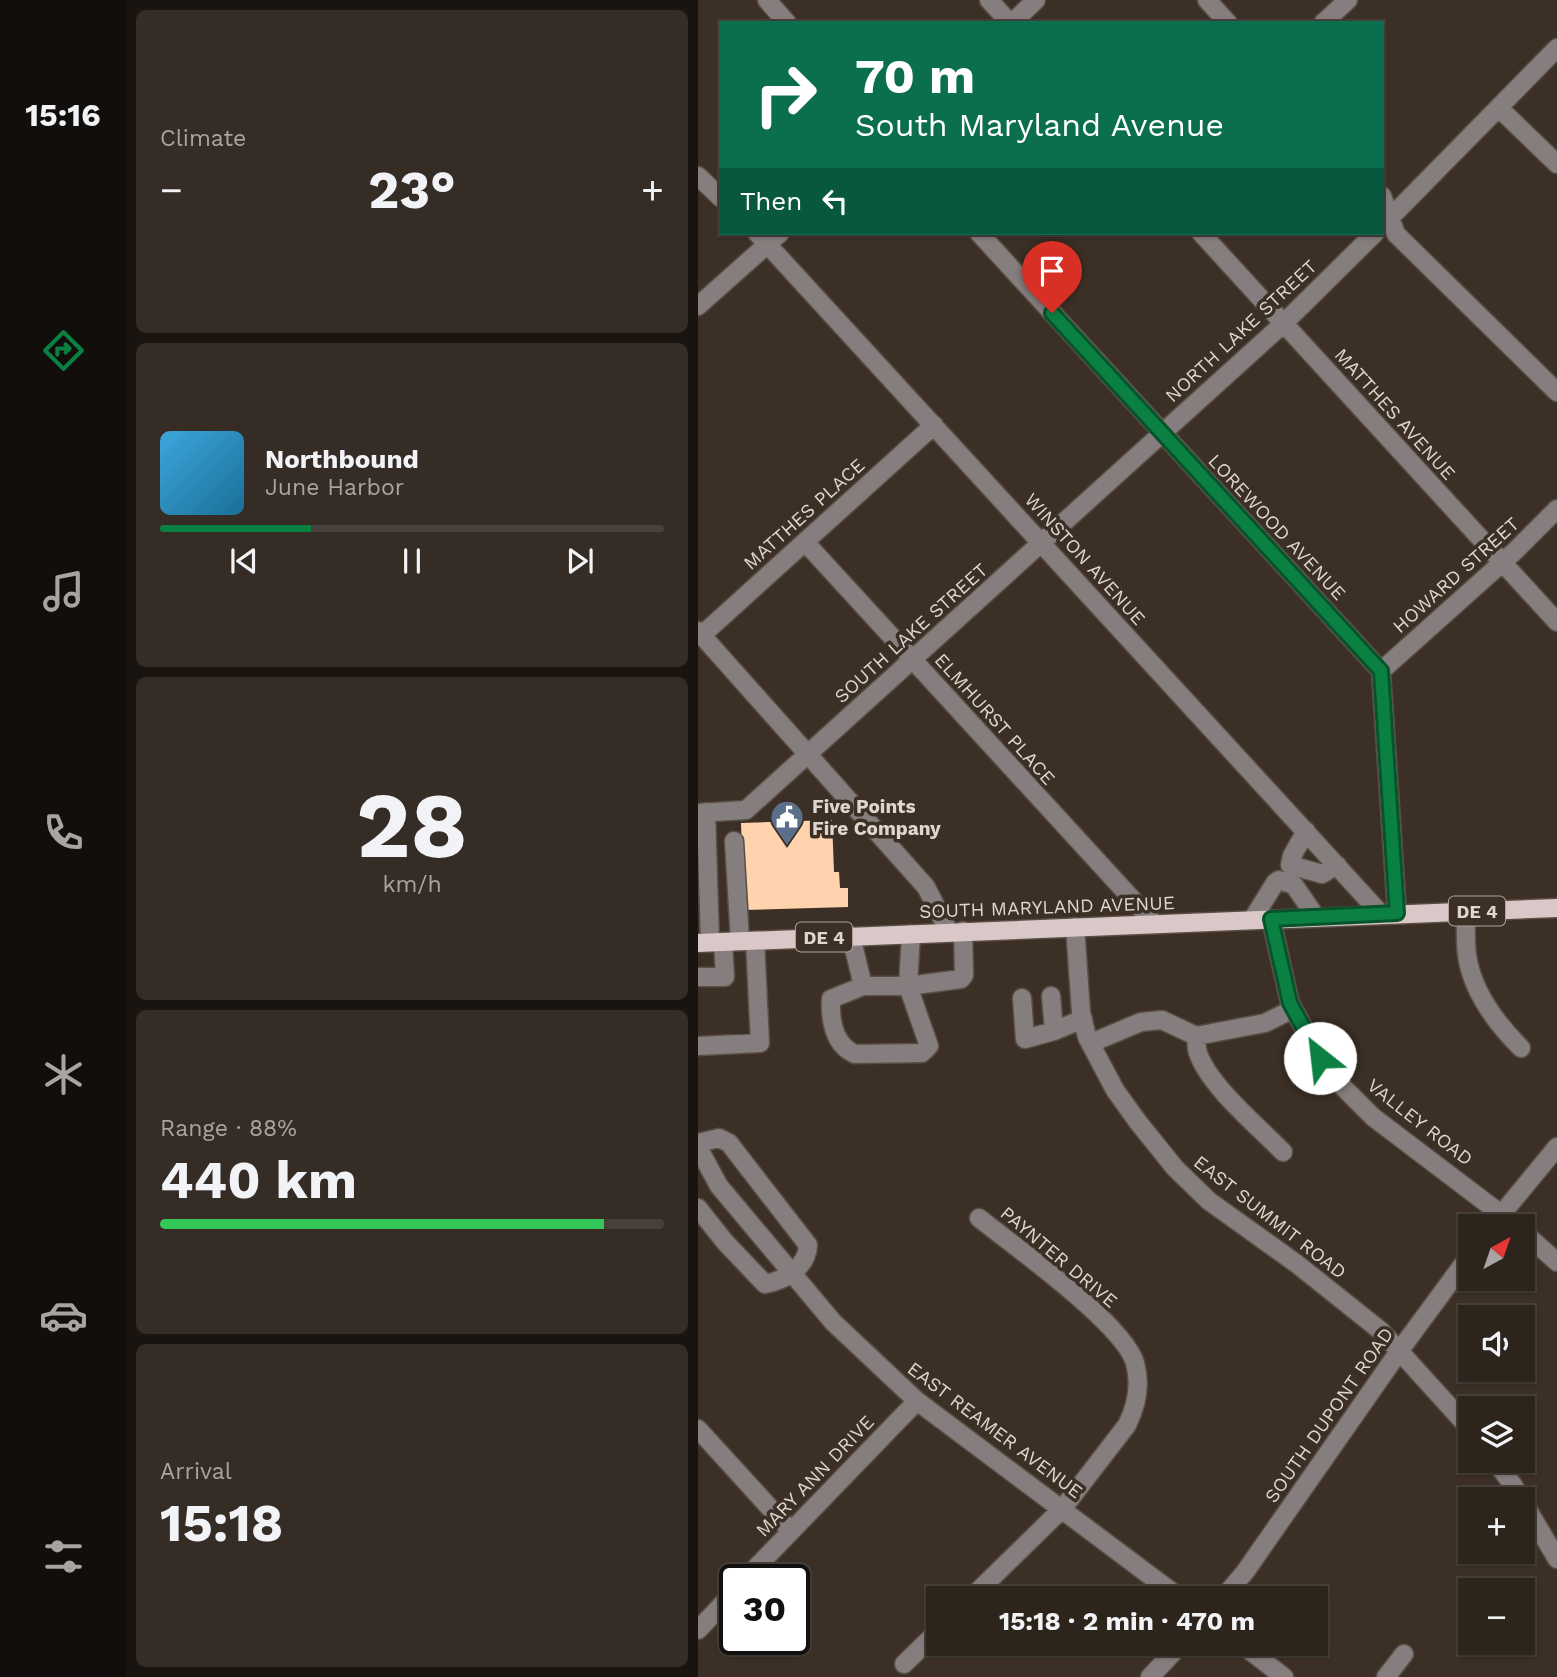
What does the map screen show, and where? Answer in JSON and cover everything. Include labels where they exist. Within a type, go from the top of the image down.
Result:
[{"type":"main road","name":"DE 4","points":[[1389,913],[1557,908]]},
{"type":"main road","name":"SOUTH MARYLAND AVENUE","points":[[725,942],[1389,913]]},
{"type":"street","points":[[767,0],[785,21]]},
{"type":"street","points":[[989,0],[1009,21]]},
{"type":"street","points":[[1013,21],[1036,0]]},
{"type":"street","points":[[1207,0],[1226,21]]},
{"type":"street","points":[[1325,21],[1348,0]]},
{"type":"street","points":[[1557,48],[1386,222],[1557,391]]},
{"type":"street","points":[[1499,108],[1557,164]]},
{"type":"street","points":[[698,176],[719,196]]},
{"type":"street","name":"LOREWOOD AVENUE","points":[[981,235],[1381,671]]},
{"type":"street","name":"MATTHES AVENUE","points":[[1203,235],[1557,622]]},
{"type":"street","name":"NORTH LAKE STREET","points":[[1041,542],[1284,323],[1373,235]]},
{"type":"street","points":[[698,306],[768,236]]},
{"type":"street","name":"WINSTON AVENUE","points":[[768,236],[934,425],[1337,865],[1389,913]]},
{"type":"street","name":"MATTHES PLACE","points":[[700,633],[934,425]]},
{"type":"street","name":"HOWARD STREET","points":[[1381,671],[1502,563],[1557,509]]},
{"type":"street","name":"ELMHURST PLACE","points":[[805,542],[1155,924]]},
{"type":"street","name":"SOUTH LAKE STREET","points":[[734,827],[746,810],[1041,542]]},
{"type":"street","points":[[700,633],[926,887],[956,932],[964,975],[961,979],[907,986],[863,986],[831,999],[830,1020],[845,1050],[855,1054],[922,1053],[929,1046],[907,986],[911,934]]},
{"type":"street","points":[[1381,671],[1389,913]]},
{"type":"street","points":[[698,977],[725,977],[734,827],[702,812]]},
{"type":"street","points":[[698,1046],[760,1043],[725,942],[702,812]]},
{"type":"street","points":[[1252,920],[1275,883],[1290,865],[1306,831]]},
{"type":"street","points":[[1290,865],[1322,874],[1337,865]]},
{"type":"street","points":[[1279,880],[1294,885],[1316,917]]},
{"type":"street","points":[[1466,911],[1467,955],[1474,981],[1491,1012],[1521,1048]]},
{"type":"street","name":"VALLEY ROAD","points":[[1271,919],[1293,1009],[1320,1058],[1343,1087],[1373,1117],[1490,1214]]},
{"type":"street","name":"EAST SUMMIT ROAD","points":[[1075,927],[1083,1019],[1091,1043],[1115,1090],[1175,1168],[1209,1201],[1297,1264],[1381,1331],[1458,1415]]},
{"type":"street","points":[[851,936],[863,986]]},
{"type":"street","points":[[1051,996],[1054,1031]]},
{"type":"street","points":[[1022,998],[1025,1039],[1083,1019]]},
{"type":"street","points":[[1091,1043],[1141,1022],[1162,1020],[1196,1036],[1265,1023],[1293,1009]]},
{"type":"street","points":[[1196,1036],[1197,1052],[1210,1073],[1233,1102],[1283,1152]]},
{"type":"street","points":[[698,1145],[719,1138],[729,1143],[808,1245],[808,1255],[793,1274],[769,1284],[762,1282],[719,1236],[698,1208]]},
{"type":"street","name":"EAST REAMER AVENUE","points":[[698,1145],[719,1186],[833,1322],[917,1401],[1164,1586]]},
{"type":"street","points":[[1500,1214],[1557,1147]]},
{"type":"street","name":"PAYNTER DRIVE","points":[[979,1218],[1100,1316],[1119,1336],[1134,1361],[1138,1392],[1135,1410],[1127,1425],[1063,1508],[983,1586]]},
{"type":"street","points":[[1535,1243],[1557,1262]]},
{"type":"street","name":"SOUTH DUPONT ROAD","points":[[1233,1586],[1458,1271]]},
{"type":"street","name":"MARY ANN DRIVE","points":[[759,1564],[917,1401]]},
{"type":"street","points":[[698,1429],[791,1531]]},
{"type":"street","points":[[1504,1473],[1557,1559]]},
{"type":"street","points":[[698,1630],[719,1608]]},
{"type":"street","points":[[904,1664],[926,1643]]},
{"type":"street","points":[[1386,1677],[1404,1654]]},
{"type":"street","points":[[1150,1677],[1170,1656]]},
{"type":"street","points":[[1257,1656],[1284,1677]]},
{"type":"building","name":"Five Points Fire Company","points":[[832,820],[834,872],[839,872],[840,888],[848,888],[848,907],[744,910],[741,823]]},
{"type":"place","name":"Five Points Fire Company","points":[[787,847]]},
{"type":"route","points":[[1052,313],[1381,671],[1397,913],[1271,919],[1290,1003],[1320,1058]]}]
